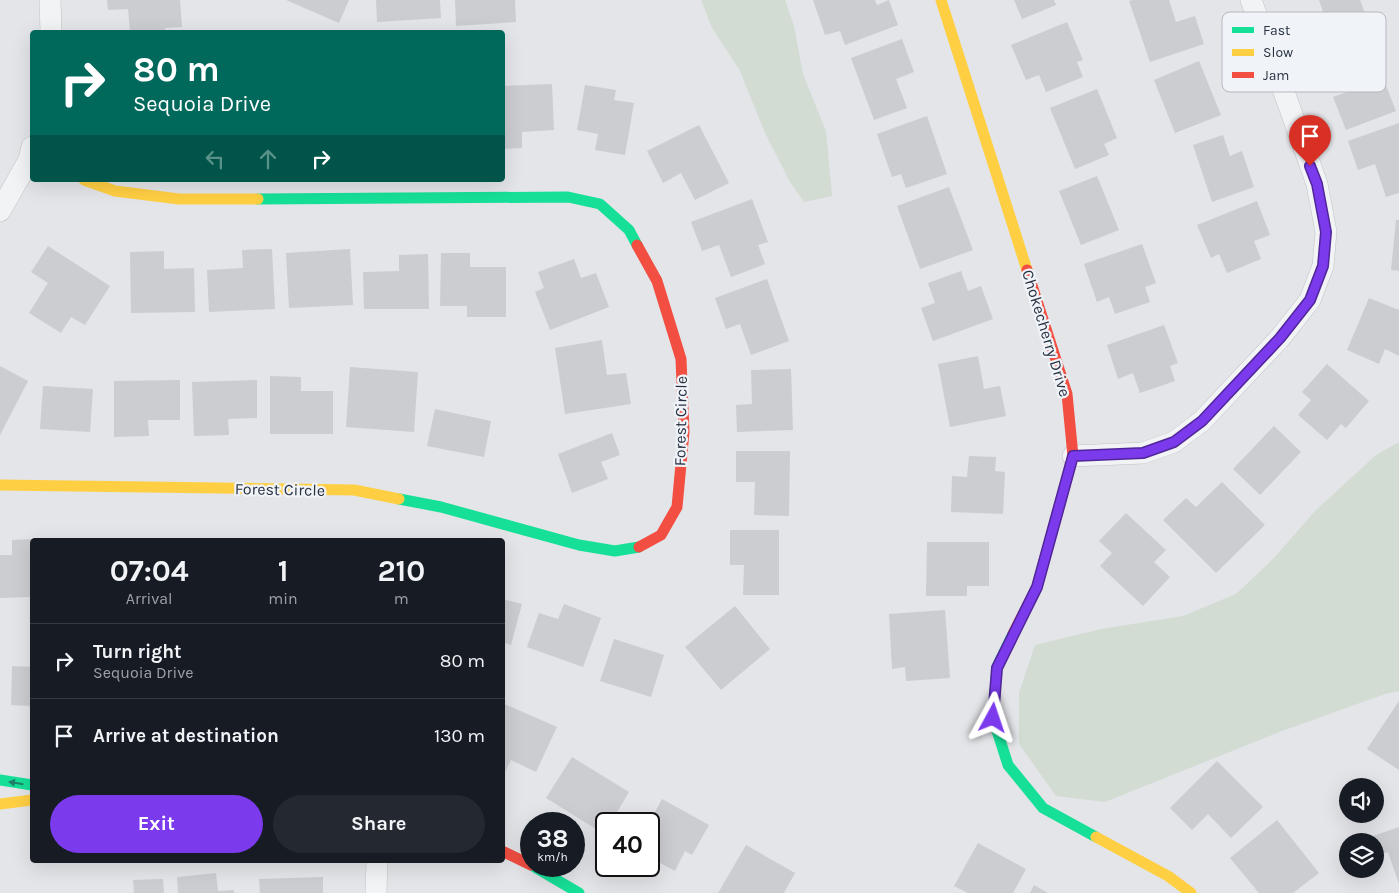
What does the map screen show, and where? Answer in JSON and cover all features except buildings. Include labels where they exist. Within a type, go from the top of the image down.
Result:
[{"type":"street","points":[[50,0],[51,30]]},
{"type":"street","name":"Chokecherry Drive","points":[[941,0],[1067,394],[1073,456],[1037,587],[997,668],[993,718],[1008,765],[1043,808],[1168,876],[1191,893]]},
{"type":"street","points":[[1252,0],[1256,12]]},
{"type":"street","points":[[1073,456],[1143,453],[1174,442],[1202,421],[1280,338],[1310,300],[1323,266],[1326,232],[1317,184],[1284,92]]},
{"type":"street","points":[[0,211],[30,158]]},
{"type":"street","name":"Forest Circle","points":[[0,485],[354,490],[441,506],[579,545],[614,551],[640,547],[661,535],[677,507],[684,432],[681,359],[657,281],[629,230],[600,204],[568,197],[179,199],[115,191],[90,182]]},
{"type":"street","points":[[0,780],[30,785]]},
{"type":"street","points":[[0,804],[30,800]]},
{"type":"street","points":[[505,852],[520,860]]},
{"type":"street","points":[[376,893],[377,863]]},
{"type":"street","points":[[552,877],[580,893]]},
{"type":"shaded area","points":[[701,0],[785,0],[794,26],[803,74],[826,131],[832,196],[804,202],[790,182],[766,135],[739,69],[712,28]]},
{"type":"shaded area","points":[[1399,442],[1399,691],[1385,694],[1282,731],[1105,802],[1056,796],[1019,744],[1019,693],[1035,645],[1101,629],[1183,616],[1236,594],[1274,558],[1316,510],[1376,455]]},
{"type":"traffic: fast","points":[[258,199],[568,197],[600,204],[629,230],[637,245]]},
{"type":"traffic: fast","points":[[399,499],[441,507],[579,545],[615,551],[639,547]]},
{"type":"traffic: fast","points":[[1013,634],[997,667],[993,718],[1008,765],[1043,808],[1096,837]]},
{"type":"traffic: fast","points":[[0,780],[30,785]]},
{"type":"traffic: fast","points":[[552,877],[579,893]]},
{"type":"traffic: slow","points":[[941,0],[1027,270]]},
{"type":"traffic: slow","points":[[90,182],[115,191],[179,199],[258,199]]},
{"type":"traffic: slow","points":[[0,485],[354,490],[399,499]]},
{"type":"traffic: slow","points":[[0,804],[30,800]]},
{"type":"traffic: slow","points":[[1096,837],[1168,876],[1191,893]]},
{"type":"traffic: jam","points":[[637,245],[657,281],[681,359],[684,432],[677,507],[661,535],[639,547]]},
{"type":"traffic: jam","points":[[1013,634],[1037,587],[1073,456],[1067,394],[1027,270]]},
{"type":"traffic: jam","points":[[505,852],[520,860]]},
{"type":"route","points":[[993,718],[997,668],[1037,587],[1073,456],[1143,453],[1174,442],[1202,421],[1280,338],[1310,300],[1323,266],[1326,232],[1317,184],[1310,166]]}]
